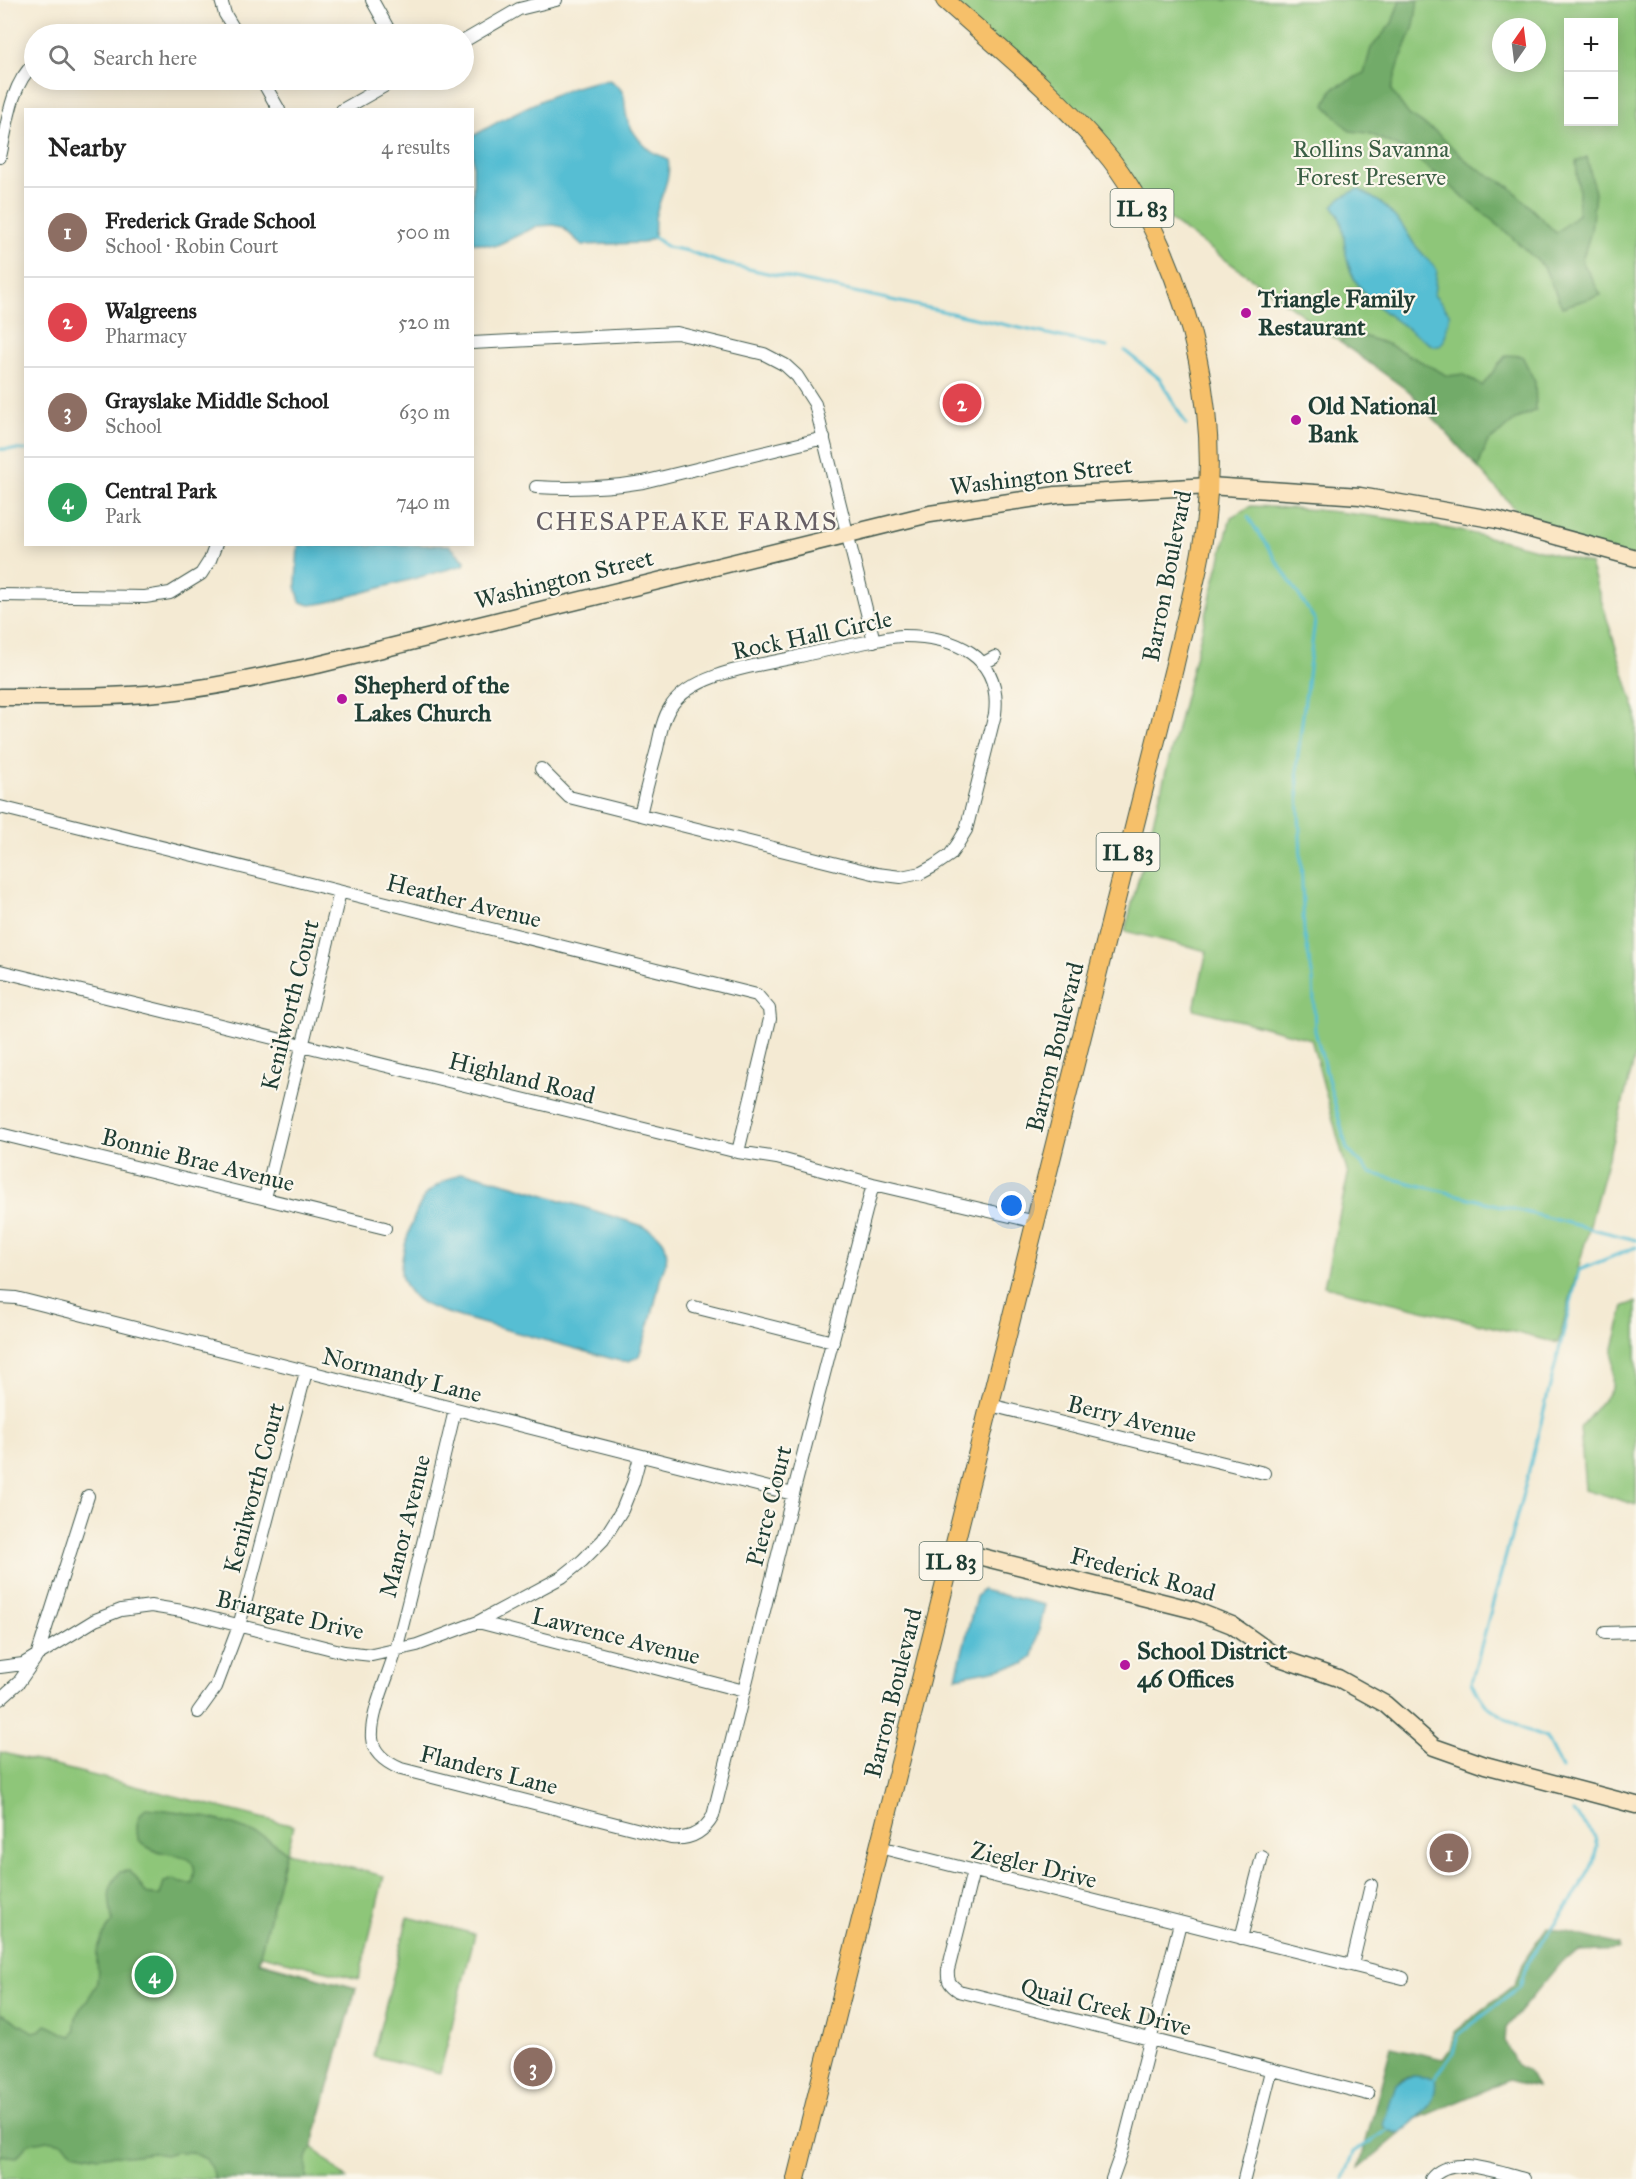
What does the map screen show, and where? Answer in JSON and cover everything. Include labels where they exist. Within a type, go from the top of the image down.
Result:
[{"type":"main road","name":"Barron Boulevard","points":[[796,2179],[1174,668],[1202,550],[1209,486],[1210,460],[1205,400],[1193,335],[1176,283],[1140,203],[1104,152],[1067,111],[945,0]]},
{"type":"main road","name":"Washington Street","points":[[0,696],[90,697],[184,690],[246,680],[317,665],[930,514],[1039,496],[1209,486],[1360,496],[1497,520],[1636,558]]},
{"type":"main road","name":"Frederick Road","points":[[954,1550],[1194,1610],[1232,1625],[1277,1657],[1338,1678],[1385,1704],[1434,1747],[1485,1766],[1636,1805]]},
{"type":"street","points":[[221,0],[231,24]]},
{"type":"street","points":[[372,0],[385,24]]},
{"type":"street","points":[[474,34],[517,5],[556,0]]},
{"type":"street","points":[[0,157],[15,96],[24,76]]},
{"type":"street","points":[[268,90],[278,108]]},
{"type":"street","points":[[346,108],[377,90]]},
{"type":"street","points":[[474,343],[677,333],[764,354],[785,365],[808,391],[815,404],[873,641]]},
{"type":"street","points":[[536,488],[568,489],[643,482],[824,438]]},
{"type":"street","points":[[0,595],[145,597],[170,593],[201,574],[215,546]]},
{"type":"street","name":"Rock Hall Circle","points":[[902,636],[945,640],[962,646],[982,663],[991,677],[995,690],[995,714],[966,830],[950,855],[936,870],[900,878],[877,874],[640,815],[664,721],[671,706],[689,689],[715,676],[873,641],[902,636]]},
{"type":"street","points":[[982,663],[995,657]]},
{"type":"street","points":[[541,769],[569,797],[640,815]]},
{"type":"street","name":"Heather Avenue","points":[[0,807],[758,995],[769,1008],[770,1019],[738,1152]]},
{"type":"street","name":"Kenilworth Court","points":[[265,1198],[340,892]]},
{"type":"street","name":"Highland Road","points":[[0,971],[738,1152],[777,1158],[873,1184],[1036,1222]]},
{"type":"street","name":"Bonnie Brae Avenue","points":[[0,1134],[385,1228]]},
{"type":"street","name":"Pierce Court","points":[[698,1834],[714,1816],[793,1494],[873,1184]]},
{"type":"street","name":"Normandy Lane","points":[[0,1297],[15,1298],[793,1494]]},
{"type":"street","points":[[694,1307],[833,1342]]},
{"type":"street","name":"Kenilworth Court","points":[[198,1712],[216,1687],[239,1626],[306,1372]]},
{"type":"street","name":"Berry Avenue","points":[[990,1405],[1263,1473]]},
{"type":"street","name":"Manor Avenue","points":[[395,1651],[455,1410]]},
{"type":"street","name":"Briargate Drive","points":[[0,1667],[23,1664],[95,1620],[121,1610],[151,1606],[182,1611],[344,1652],[372,1655],[417,1645],[478,1622],[562,1577],[582,1562],[603,1540],[622,1510],[633,1483],[640,1456]]},
{"type":"street","points":[[37,1656],[88,1496]]},
{"type":"street","name":"Lawrence Avenue","points":[[478,1622],[744,1691]]},
{"type":"street","points":[[1605,1633],[1636,1632]]},
{"type":"street","name":"Flanders Lane","points":[[395,1651],[372,1726],[372,1740],[375,1748],[388,1763],[401,1769],[671,1838],[681,1839],[698,1834]]},
{"type":"street","name":"Briargate Drive","points":[[0,1699],[19,1682],[37,1656]]},
{"type":"street","name":"Ziegler Drive","points":[[879,1847],[1403,1978]]},
{"type":"street","points":[[1241,1938],[1262,1857]]},
{"type":"street","name":"Quail Creek Drive","points":[[973,1871],[948,1970],[947,1979],[959,1991],[1368,2094]]},
{"type":"street","points":[[1352,1965],[1371,1885]]},
{"type":"street","points":[[1112,2179],[1122,2151],[1152,2040],[1180,1923]]},
{"type":"street","points":[[1244,2179],[1271,2070]]},
{"type":"street","points":[[1431,2179],[1439,2171],[1460,2165],[1524,2179]]},
{"type":"green space","name":"Rollins Savanna Forest Preserve","points":[[942,0],[1636,0],[1636,558],[1534,530],[1410,392],[1131,192],[1100,151]]},
{"type":"green space","points":[[1400,0],[1418,0],[1414,26],[1391,90],[1409,115],[1436,132],[1470,164],[1510,187],[1556,233],[1578,214],[1579,193],[1576,162],[1587,157],[1595,193],[1591,231],[1582,261],[1601,295],[1562,307],[1544,267],[1504,230],[1407,151],[1368,133],[1350,131],[1325,105],[1332,89],[1364,73],[1371,48],[1392,23]]},
{"type":"green space","points":[[1354,333],[1390,345],[1448,376],[1463,374],[1482,386],[1506,355],[1522,356],[1535,382],[1536,410],[1517,419],[1487,443],[1478,468],[1410,392],[1340,342]]},
{"type":"green space","points":[[1251,506],[1346,513],[1440,527],[1501,540],[1590,564],[1636,712],[1636,1054],[1558,1343],[1324,1286],[1348,1175],[1311,1039],[1194,1009],[1207,951],[1125,931],[1231,517]]},
{"type":"green space","points":[[1636,1302],[1636,1505],[1585,1489],[1580,1428],[1612,1389],[1613,1348],[1624,1306]]},
{"type":"green space","points":[[0,1752],[294,1826],[287,1852],[384,1876],[359,1979],[262,1955],[258,1961],[356,1988],[312,2147],[347,2179],[0,2179]]},
{"type":"green space","points":[[146,1808],[175,1811],[232,1824],[263,1837],[286,1852],[258,1962],[356,1988],[307,2158],[306,2179],[214,2179],[214,2174],[206,2159],[190,2152],[99,2157],[73,2152],[63,2143],[47,2140],[28,2144],[17,2157],[0,2155],[0,2013],[34,2032],[46,2025],[72,2036],[75,2031],[76,2017],[96,1985],[98,1948],[112,1922],[111,1885],[120,1872],[129,1871],[145,1891],[153,1895],[160,1895],[164,1882],[174,1879],[181,1883],[192,1884],[194,1872],[193,1864],[189,1859],[157,1851],[138,1839],[138,1822]]},
{"type":"green space","points":[[408,1917],[475,1934],[440,2073],[373,2056]]},
{"type":"green space","points":[[1547,1927],[1619,1945],[1619,1950],[1580,1952],[1562,1961],[1506,2028],[1505,2042],[1516,2064],[1528,2072],[1536,2087],[1509,2080],[1419,2118],[1432,2101],[1413,2076],[1403,2079],[1396,2084],[1388,2130],[1400,2134],[1359,2168],[1391,2047],[1443,2059],[1450,2049],[1455,2032],[1515,1984],[1522,1964]]},
{"type":"water","points":[[609,80],[621,90],[628,121],[636,135],[652,152],[668,160],[668,175],[655,219],[653,238],[643,243],[582,245],[562,227],[554,225],[538,226],[495,246],[474,242],[474,135],[521,110],[557,94],[593,82]]},
{"type":"water","points":[[1358,189],[1383,204],[1437,270],[1434,295],[1450,314],[1444,341],[1439,346],[1433,346],[1383,311],[1371,301],[1353,277],[1346,255],[1342,227],[1333,206],[1340,198]]},
{"type":"water","points":[[298,546],[450,546],[465,561],[464,565],[325,603],[310,605],[300,602],[296,586]]},
{"type":"water","points":[[461,1173],[513,1185],[640,1225],[660,1237],[665,1244],[667,1254],[639,1356],[629,1361],[620,1361],[446,1313],[432,1308],[413,1296],[403,1281],[401,1270],[404,1248],[412,1223],[426,1195],[438,1185]]},
{"type":"water","points":[[982,1590],[1045,1605],[1033,1656],[1024,1664],[956,1677],[976,1597]]},
{"type":"water","points":[[1413,2076],[1435,2078],[1434,2095],[1419,2117],[1400,2134],[1388,2130],[1383,2124],[1396,2084]]},
{"type":"waterway","points":[[651,235],[667,247],[688,251],[721,263],[1107,347]]},
{"type":"waterway","points":[[1125,351],[1160,379],[1186,424]]},
{"type":"waterway","points":[[0,449],[24,450]]},
{"type":"waterway","points":[[1248,517],[1315,620],[1297,763],[1304,931],[1313,979],[1315,1031],[1347,1149],[1370,1173],[1636,1240]]},
{"type":"waterway","points":[[1561,1768],[1546,1738],[1521,1728],[1486,1705],[1471,1683],[1525,1486],[1579,1270],[1636,1247]]},
{"type":"waterway","points":[[1435,2078],[1453,2053],[1458,2035],[1520,1987],[1527,1963],[1577,1893],[1593,1864],[1597,1846],[1595,1837],[1574,1812]]},
{"type":"waterway","points":[[1344,2179],[1354,2152],[1388,2130]]},
{"type":"place","name":"Triangle Family Restaurant","points":[[1246,313]]},
{"type":"place","name":"Walgreens","points":[[962,403]]},
{"type":"place","name":"Old National Bank","points":[[1296,420]]},
{"type":"place","name":"Shepherd of the Lakes Church","points":[[342,699]]},
{"type":"place","name":"School District 46 Offices","points":[[1125,1665]]},
{"type":"place","name":"Frederick Grade School","points":[[1449,1853]]},
{"type":"place","name":"Central Park","points":[[154,1975]]},
{"type":"place","name":"Grayslake Middle School","points":[[533,2067]]},
{"type":"district","name":"CHESAPEAKE FARMS","points":[[687,521]]}]
